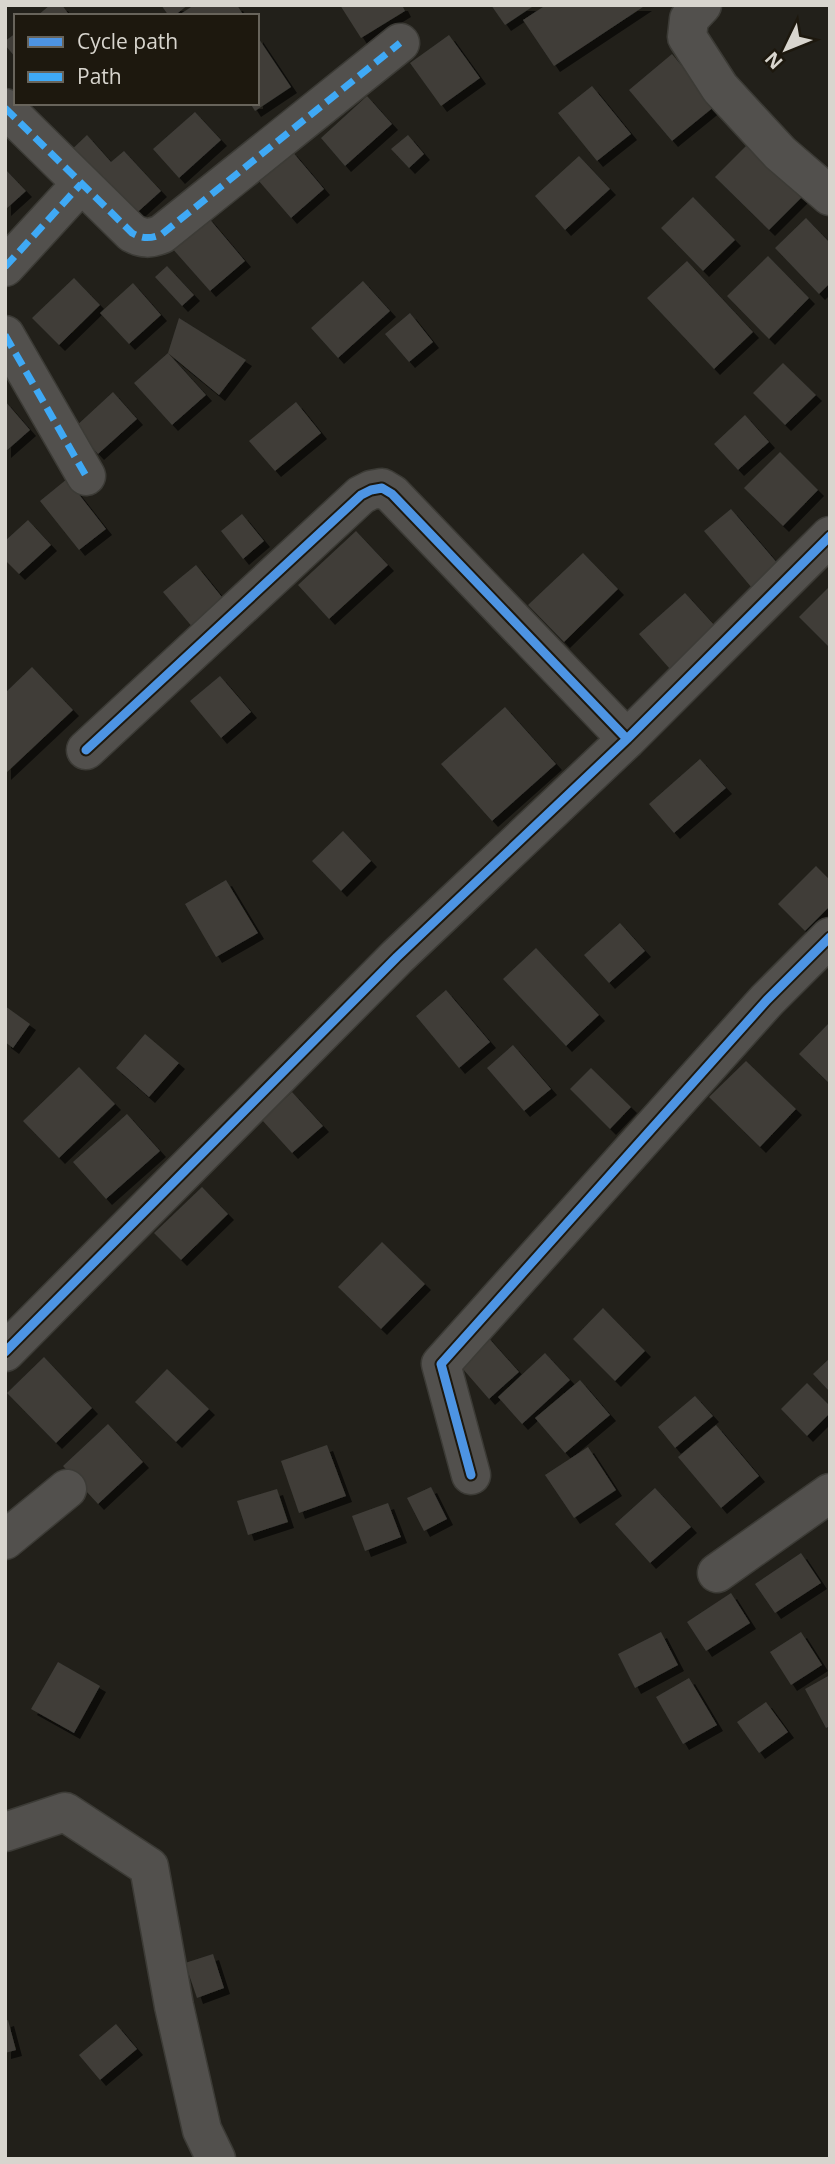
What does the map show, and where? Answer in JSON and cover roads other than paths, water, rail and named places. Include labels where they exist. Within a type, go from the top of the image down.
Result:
[{"type":"street","points":[[702,5],[689,19],[687,37],[720,88],[780,153],[830,196]]},
{"type":"street","points":[[5,108],[132,233],[141,238],[153,238],[162,234],[400,43]]},
{"type":"street","points":[[5,267],[80,184]]},
{"type":"street","points":[[5,335],[86,476]]},
{"type":"street","points":[[86,750],[361,495],[382,488],[392,494],[627,739]]},
{"type":"street","points":[[5,1352],[397,957],[627,739],[830,536]]},
{"type":"street","points":[[471,1475],[441,1364],[767,1000],[830,937]]},
{"type":"street","points":[[5,1540],[66,1489]]},
{"type":"street","points":[[717,1573],[830,1493]]},
{"type":"street","points":[[5,1832],[65,1812],[149,1867],[174,2006],[202,2130],[216,2159]]}]
